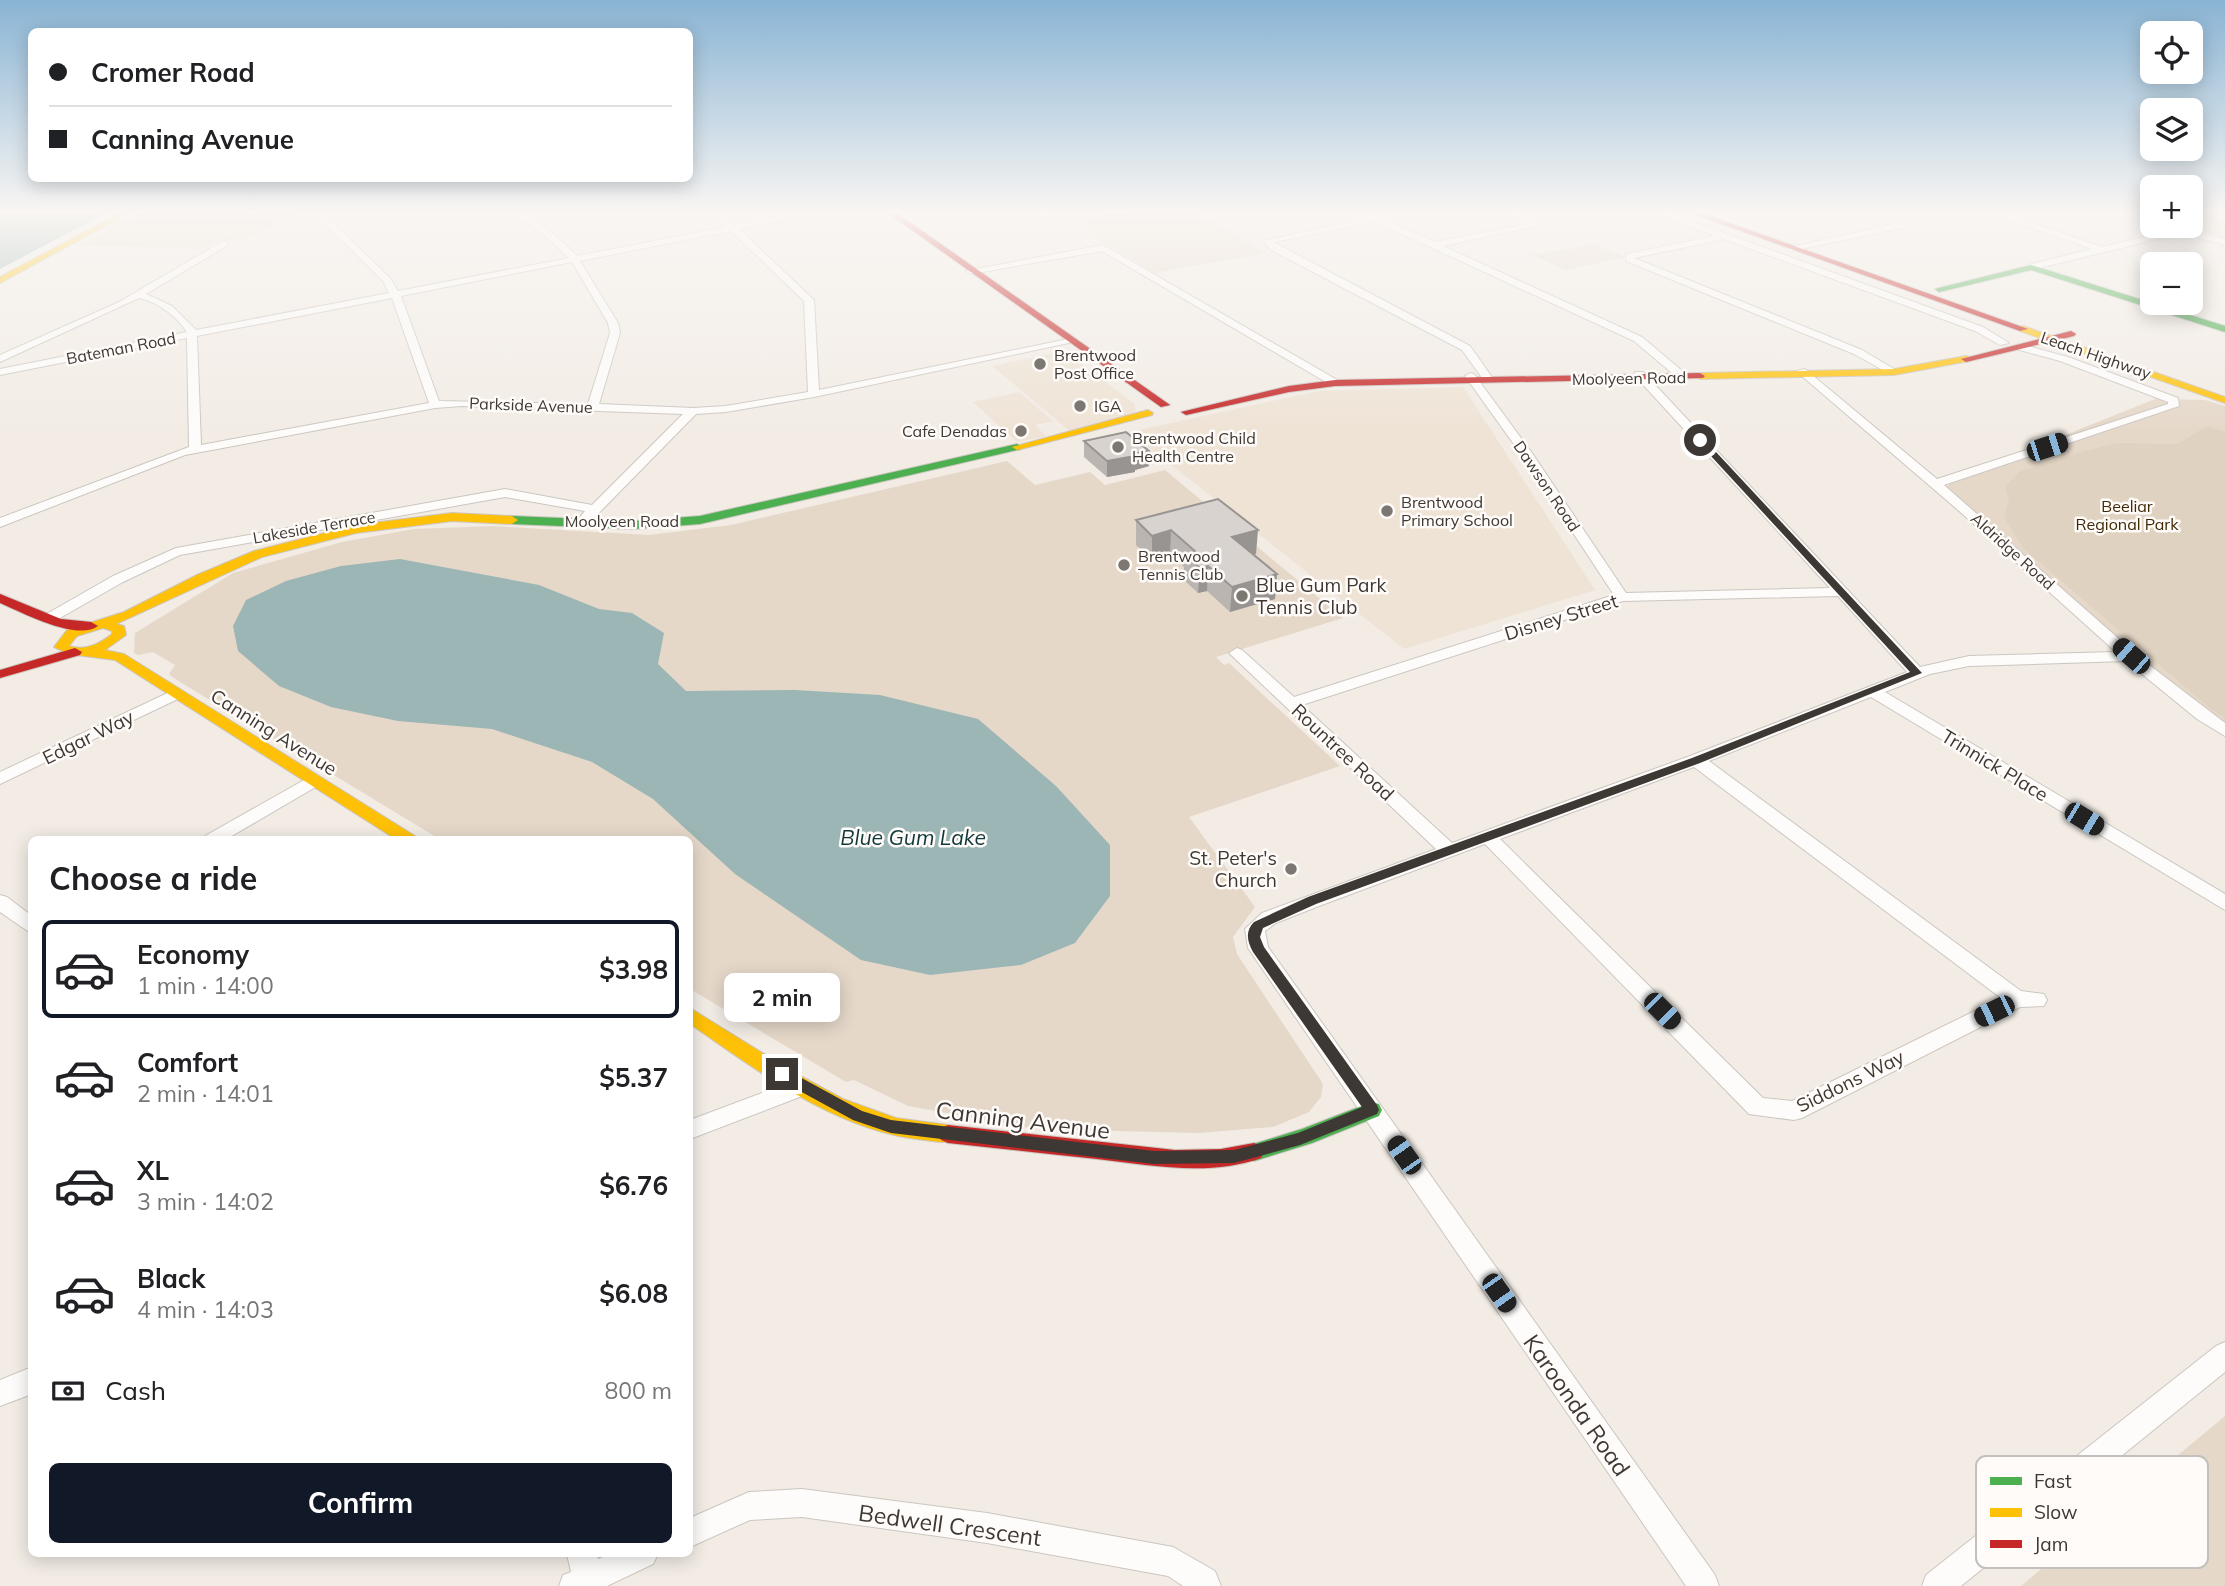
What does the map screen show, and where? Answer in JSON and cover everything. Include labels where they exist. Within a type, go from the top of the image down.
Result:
[{"type":"main road","points":[[991,285],[1164,411]]},
{"type":"main road","name":"Leach Highway","points":[[1905,285],[2225,388]]},
{"type":"main road","name":"Leach Highway","points":[[1928,285],[2225,400]]},
{"type":"main road","points":[[1939,289],[1956,285]]},
{"type":"main road","points":[[2087,285],[2225,329]]},
{"type":"main road","name":"Moolyeen Road","points":[[1891,370],[2054,334]]},
{"type":"main road","name":"Moolyeen Road","points":[[97,625],[129,615],[236,563],[284,546],[373,525],[452,517],[585,520],[643,530],[727,521],[1164,411],[1332,381],[1891,370],[1938,366],[2020,347],[2054,334]]},
{"type":"main road","name":"Moolyeen Road","points":[[118,635],[148,614],[176,603],[237,568],[320,542],[435,522],[585,520]]},
{"type":"main road","points":[[0,598],[53,621],[116,626],[119,657]]},
{"type":"main road","points":[[53,621],[72,647]]},
{"type":"main road","points":[[72,647],[97,625]]},
{"type":"main road","points":[[0,674],[72,647],[103,646],[118,635]]},
{"type":"main road","name":"Canning Avenue","points":[[72,647],[119,657],[403,836]]},
{"type":"main road","name":"Canning Avenue","points":[[693,1017],[802,1087],[858,1116],[891,1126],[1154,1157],[1234,1157],[1300,1139],[1372,1110]]},
{"type":"street","points":[[0,359],[156,285]]},
{"type":"street","points":[[389,285],[395,294],[435,405]]},
{"type":"street","name":"Bateman Road","points":[[0,372],[441,285]]},
{"type":"street","points":[[590,285],[613,323],[615,332],[593,407]]},
{"type":"street","points":[[793,285],[809,300],[814,394]]},
{"type":"street","points":[[1168,285],[1332,381]]},
{"type":"street","name":"Dawson Road","points":[[1345,285],[1466,348],[1479,378],[1622,597]]},
{"type":"street","points":[[1521,285],[1638,339],[1681,375]]},
{"type":"street","points":[[1693,285],[1870,357],[1891,370]]},
{"type":"street","points":[[1859,285],[1979,329],[2004,343]]},
{"type":"street","points":[[139,295],[150,297],[183,320],[192,334],[195,448]]},
{"type":"street","name":"Parkside Avenue","points":[[0,523],[159,459],[195,448],[435,405],[693,411],[726,409],[814,394],[1069,342]]},
{"type":"street","points":[[1936,483],[2173,406],[2174,400],[2064,359],[2020,347]]},
{"type":"street","name":"Aldridge Road","points":[[1804,373],[1936,483],[2131,656],[2202,716],[2225,731]]},
{"type":"street","points":[[1641,375],[1917,673]]},
{"type":"street","points":[[585,520],[693,411]]},
{"type":"street","name":"Lakeside Terrace","points":[[53,621],[118,579],[176,552],[505,493],[585,520]]},
{"type":"street","name":"Disney Street","points":[[1292,703],[1622,597],[1841,592]]},
{"type":"street","name":"Rountree Road","points":[[1237,653],[1449,851]]},
{"type":"street","points":[[1449,851],[1696,760],[1917,673],[1969,661],[2131,656]]},
{"type":"street","name":"Trinnick Place","points":[[1874,692],[2225,903]]},
{"type":"street","name":"Edgar Way","points":[[0,779],[176,694]]},
{"type":"street","name":"Siddons Way","points":[[1489,838],[1757,1107],[1794,1111],[2027,1000],[1696,760]]},
{"type":"street","points":[[218,836],[313,780]]},
{"type":"street","name":"Karoonda Road","points":[[1449,851],[1269,918],[1255,929],[1258,948],[1704,1586]]},
{"type":"street","points":[[0,902],[28,924]]},
{"type":"street","points":[[693,1129],[802,1087]]},
{"type":"street","points":[[2099,1456],[2225,1355]]},
{"type":"street","points":[[0,1393],[28,1382]]},
{"type":"street","name":"Bedwell Crescent","points":[[693,1532],[749,1506],[802,1503],[987,1528],[1173,1562],[1206,1586]]},
{"type":"street","points":[[1937,1586],[1976,1555]]},
{"type":"street","points":[[581,1573],[633,1557]]},
{"type":"shaded area","points":[[1064,351],[1135,404],[1135,414],[1072,433],[992,366]]},
{"type":"shaded area","name":"Brentwood Primary School","points":[[1463,387],[1595,590],[1404,649],[1130,432],[1318,391]]},
{"type":"shaded area","points":[[1019,392],[1053,421],[1035,425],[1046,436],[1017,442],[973,402]]},
{"type":"green space","name":"Beeliar Regional Park","points":[[2155,399],[2205,400],[2225,406],[2225,726],[2165,679],[1946,488],[1953,480]]},
{"type":"green space","name":"Beeliar Regional Park","points":[[2207,426],[2225,432],[2225,718],[2212,710],[2024,549],[2004,517],[2009,499],[2005,487],[2019,472],[2117,443],[2177,444]]},
{"type":"green space","points":[[1007,461],[1035,485],[1090,472],[1105,485],[1165,470],[1343,618],[1216,657],[1224,665],[1229,663],[1340,766],[1189,817],[1255,907],[1233,937],[1237,954],[1323,1084],[1321,1097],[1309,1112],[1273,1127],[1198,1133],[1036,1129],[908,1106],[854,1080],[846,1082],[693,991],[693,836],[434,836],[172,677],[169,674],[175,665],[153,652],[138,655],[134,653],[135,633],[233,573],[342,542],[414,529],[492,526],[649,535],[731,525]]},
{"type":"green space","points":[[2225,1416],[2225,1586],[2021,1586],[2043,1568],[2208,1568],[2208,1456],[2177,1456]]},
{"type":"water","name":"Blue Gum Lake","points":[[400,559],[539,585],[599,609],[632,613],[664,633],[658,664],[686,691],[795,690],[880,695],[978,719],[1056,786],[1110,845],[1110,896],[1075,943],[1021,965],[930,975],[861,960],[735,874],[653,799],[592,762],[492,729],[398,721],[331,707],[279,686],[238,651],[233,626],[246,600],[286,581],[341,566]]},
{"type":"building","points":[[1126,432],[1149,451],[1107,461],[1084,441]]},
{"type":"building","points":[[1218,499],[1258,530],[1232,537],[1277,574],[1232,587],[1208,566],[1200,568],[1185,555],[1196,552],[1171,530],[1152,536],[1136,520]]},
{"type":"traffic: fast","points":[[1939,289],[1956,285]]},
{"type":"traffic: fast","points":[[2087,285],[2225,329]]},
{"type":"traffic: fast","points":[[512,520],[634,525],[700,520],[1017,447]]},
{"type":"traffic: fast","points":[[1254,1152],[1305,1137],[1372,1110]]},
{"type":"traffic: slow","points":[[2023,329],[2225,400]]},
{"type":"traffic: slow","points":[[1700,376],[1894,372],[1966,359]]},
{"type":"traffic: slow","points":[[1017,447],[1148,413]]},
{"type":"traffic: slow","points":[[103,624],[129,615],[201,578],[258,554],[356,529],[452,517],[512,520]]},
{"type":"traffic: slow","points":[[103,624],[119,629],[119,635],[106,644],[84,652],[61,647],[72,633],[103,624]]},
{"type":"traffic: slow","points":[[86,651],[119,657],[403,836]]},
{"type":"traffic: slow","points":[[693,1017],[786,1078],[836,1105],[896,1127],[948,1134]]},
{"type":"traffic: jam","points":[[994,285],[1165,405]]},
{"type":"traffic: jam","points":[[1898,285],[2023,329]]},
{"type":"traffic: jam","points":[[1966,359],[2071,334]]},
{"type":"traffic: jam","points":[[1186,412],[1289,389],[1335,383],[1700,376]]},
{"type":"traffic: jam","points":[[0,598],[58,623],[91,626]]},
{"type":"traffic: jam","points":[[0,674],[75,652]]},
{"type":"traffic: jam","points":[[948,1134],[1175,1159],[1221,1158],[1254,1152]]},
{"type":"place","name":"Brentwood Post Office","points":[[1040,364]]},
{"type":"place","name":"IGA","points":[[1080,406]]},
{"type":"place","name":"Cafe Denadas","points":[[1021,431]]},
{"type":"place","name":"Brentwood Child Health Centre","points":[[1118,447]]},
{"type":"place","name":"Brentwood Primary School","points":[[1387,511]]},
{"type":"place","name":"Brentwood Tennis Club","points":[[1124,565]]},
{"type":"place","name":"Blue Gum Park Tennis Club","points":[[1242,596]]},
{"type":"place","name":"St. Peter's Church","points":[[1291,869]]},
{"type":"route","points":[[782,1074],[858,1116],[891,1126],[1154,1157],[1234,1157],[1300,1139],[1372,1110],[1258,948],[1254,937],[1258,925],[1312,901],[1696,760],[1917,673],[1700,440]]}]
